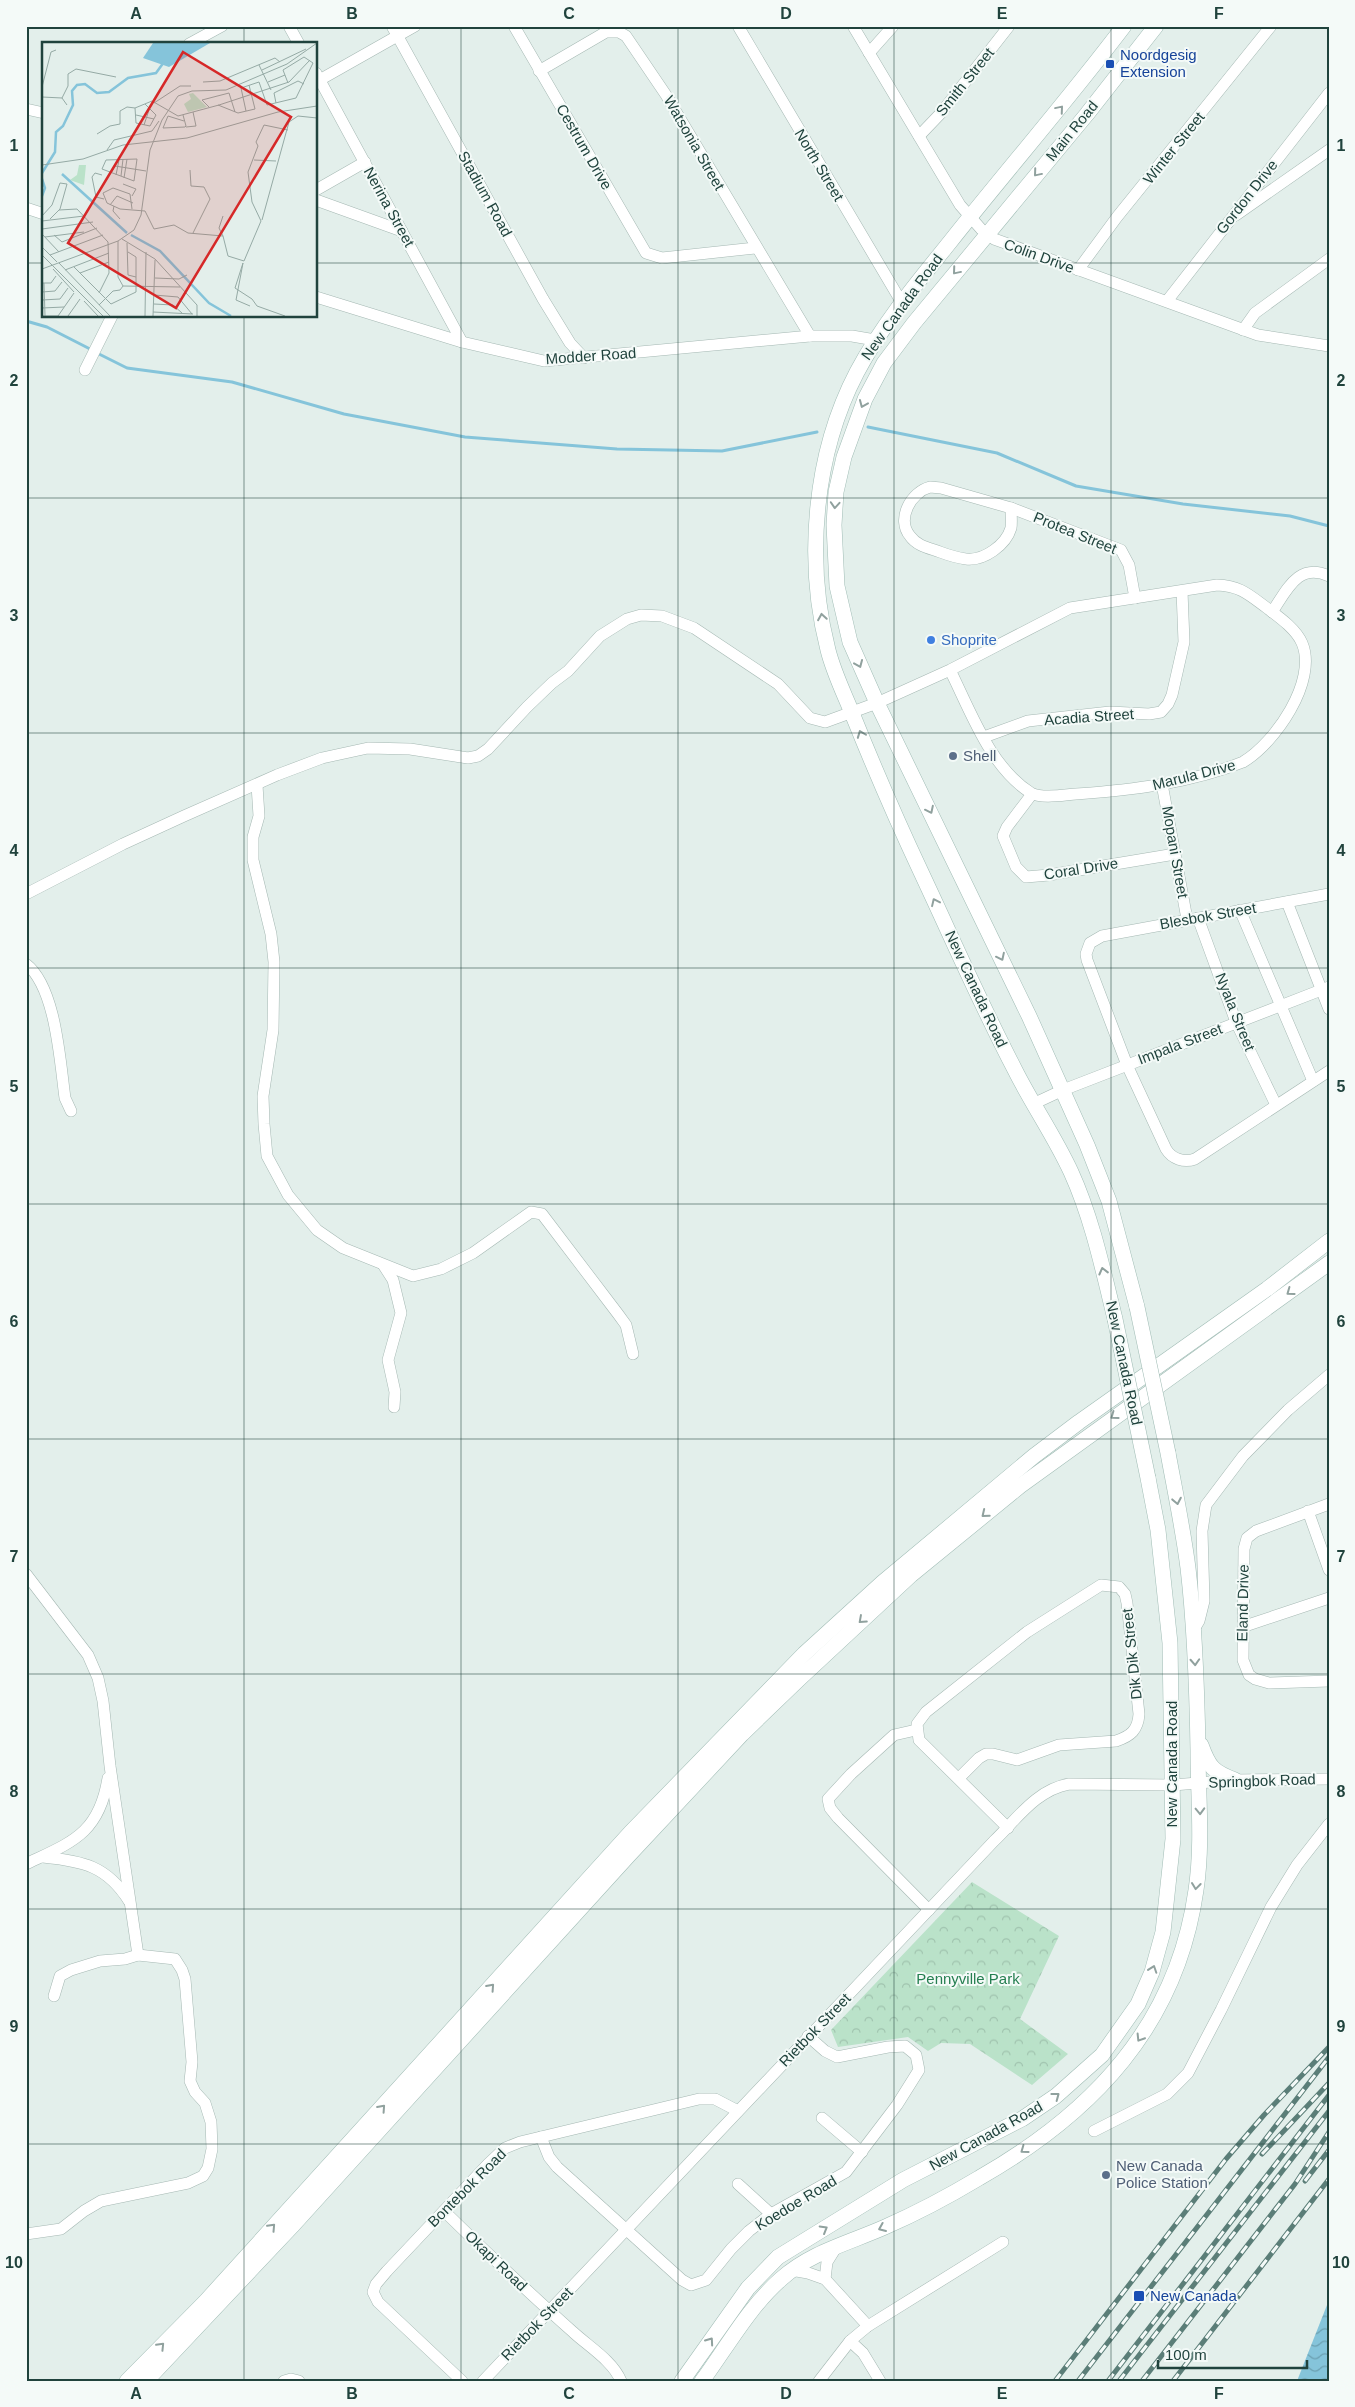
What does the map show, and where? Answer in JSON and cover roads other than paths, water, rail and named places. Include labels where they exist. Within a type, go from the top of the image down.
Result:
[{"type":"main road","name":"Main Road","points":[[970,217],[1078,86],[1124,26]]},
{"type":"main road","name":"Main Road","points":[[987,234],[1156,26]]},
{"type":"main road","name":"New Canada Road","points":[[682,2381],[748,2288],[778,2257],[903,2180],[1002,2129],[1042,2106],[1083,2073],[1114,2040],[1138,2004],[1160,1947],[1169,1886],[1173,1839],[1170,1643],[1158,1530],[1115,1319],[1096,1243],[1076,1184],[986,1012],[889,805],[829,654],[819,596],[817,511],[824,462],[836,423],[855,375],[874,340],[970,217]]},
{"type":"main road","name":"New Canada Road","points":[[702,2381],[763,2298],[792,2270],[822,2252],[904,2218],[1004,2163],[1071,2116],[1119,2068],[1156,2011],[1169,1986],[1186,1938],[1196,1891],[1199,1860],[1198,1734],[1193,1632],[1184,1544],[1168,1453],[1137,1308],[1109,1201],[1063,1090],[936,822],[877,703],[850,642],[837,586],[834,544],[835,507],[844,457],[854,425],[872,384],[900,341],[987,234]]},
{"type":"main road","points":[[127,2381],[206,2300],[678,1782],[804,1654],[882,1583],[1034,1456],[1087,1416],[1267,1289],[1329,1241]]},
{"type":"main road","points":[[146,2381],[293,2225],[628,1856],[742,1734],[805,1673],[911,1575],[1020,1486],[1329,1262]]},
{"type":"main road","points":[[1198,1734],[1211,1767],[1218,1774],[1235,1780]]},
{"type":"street","points":[[193,42],[222,26]]},
{"type":"street","points":[[289,26],[298,42]]},
{"type":"street","points":[[318,77],[395,31],[415,26]]},
{"type":"street","name":"Cestrum Drive","points":[[514,26],[643,249],[652,256],[662,258],[755,248]]},
{"type":"street","name":"North Street","points":[[738,26],[902,303]]},
{"type":"street","name":"Colin Drive","points":[[853,26],[956,199],[970,217],[994,239],[1243,330],[1274,339],[1329,346]]},
{"type":"street","points":[[869,53],[893,26]]},
{"type":"street","name":"Smith Street","points":[[919,136],[941,112],[1009,26]]},
{"type":"street","name":"Winter Street","points":[[1078,270],[1123,210],[1271,26]]},
{"type":"street","name":"Stadium Road","points":[[395,31],[543,299],[570,343],[584,358]]},
{"type":"street","name":"Watsonia Street","points":[[539,70],[606,32],[619,32],[626,36],[666,95],[755,248],[810,336]]},
{"type":"street","name":"Nerina Street","points":[[318,80],[462,342]]},
{"type":"street","name":"Gordon Drive","points":[[1167,301],[1329,93]]},
{"type":"street","points":[[26,109],[42,113]]},
{"type":"street","points":[[1227,222],[1329,150]]},
{"type":"street","points":[[318,189],[364,162]]},
{"type":"street","points":[[318,201],[402,231]]},
{"type":"street","points":[[26,208],[42,213]]},
{"type":"street","points":[[1243,330],[1255,313],[1329,259]]},
{"type":"street","name":"Modder Road","points":[[318,298],[462,342],[544,361],[810,336],[852,336],[874,340]]},
{"type":"street","points":[[85,370],[111,318]]},
{"type":"street","name":"Protea Street","points":[[1011,508],[1011,528],[1006,538],[991,552],[976,559],[967,559],[920,545],[906,530],[907,506],[922,489],[930,487],[941,488],[1011,508],[1121,550],[1129,565],[1135,598]]},
{"type":"street","points":[[1272,612],[1300,575],[1315,571],[1329,576]]},
{"type":"street","name":"Marula Drive","points":[[26,894],[123,844],[304,763],[360,749],[410,749],[468,758],[478,756],[493,745],[552,683],[568,671],[600,636],[627,619],[641,615],[662,616],[694,628],[778,684],[810,718],[825,722],[877,703],[950,670],[1070,608],[1182,592],[1217,585],[1235,586],[1272,612],[1302,642],[1307,661],[1291,707],[1273,738],[1243,762],[1162,784],[1058,796],[1032,794]]},
{"type":"street","name":"Acadia Street","points":[[984,737],[1028,721],[1110,712],[1149,714],[1161,712],[1168,704],[1172,695],[1184,642],[1182,592]]},
{"type":"street","points":[[950,670],[984,737],[1010,775],[1032,794]]},
{"type":"street","name":"Mopani Street","points":[[1162,784],[1175,854],[1192,918]]},
{"type":"street","points":[[257,785],[259,816],[253,838],[253,860],[270,934],[274,962],[273,1030],[263,1096],[267,1156],[288,1195],[317,1230],[343,1248],[413,1276],[440,1269],[473,1253],[531,1212],[542,1214],[626,1325],[633,1354]]},
{"type":"street","name":"Coral Drive","points":[[1032,794],[1006,827],[1003,836],[1016,867],[1026,876],[1049,876],[1175,854]]},
{"type":"street","name":"Blesbok Street","points":[[1128,1065],[1087,960],[1086,954],[1090,943],[1102,936],[1329,894]]},
{"type":"street","points":[[1287,902],[1324,988],[1329,1010]]},
{"type":"street","points":[[1240,910],[1279,1006],[1313,1081]]},
{"type":"street","name":"Nyala Street","points":[[1192,918],[1236,1022],[1276,1105]]},
{"type":"street","points":[[26,964],[40,981],[50,1002],[65,1098],[71,1111]]},
{"type":"street","name":"Impala Street","points":[[1033,1104],[1063,1090],[1324,988]]},
{"type":"street","points":[[1128,1065],[1166,1149],[1172,1156],[1180,1160],[1195,1159],[1329,1071]]},
{"type":"street","points":[[384,1266],[393,1280],[401,1313],[388,1360],[395,1392],[394,1407]]},
{"type":"street","points":[[1193,1632],[1200,1621],[1204,1601],[1202,1531],[1206,1505],[1243,1456],[1288,1410],[1329,1375]]},
{"type":"street","name":"Eland Drive","points":[[1329,1504],[1256,1531],[1247,1538],[1244,1549],[1245,1626],[1243,1663],[1247,1672],[1255,1679],[1279,1683],[1329,1681]]},
{"type":"street","points":[[1308,1511],[1329,1570]]},
{"type":"street","points":[[26,1574],[88,1655],[98,1678],[103,1701],[110,1766],[138,1955]]},
{"type":"street","name":"Dik Dik Street","points":[[916,1730],[918,1722],[926,1712],[1026,1632],[1101,1585],[1112,1585],[1123,1590],[1127,1603],[1139,1714],[1133,1732],[1126,1738],[1116,1741],[1053,1746],[1017,1760],[986,1754],[979,1758],[959,1778]]},
{"type":"street","points":[[1245,1626],[1329,1598]]},
{"type":"street","points":[[930,1910],[830,1808],[828,1799],[851,1774],[894,1735],[916,1730],[919,1740],[1008,1828]]},
{"type":"street","points":[[26,1864],[69,1844],[86,1830],[98,1813],[106,1790],[110,1766]]},
{"type":"street","name":"Springbok Road","points":[[1197,1783],[1235,1780],[1329,1779]]},
{"type":"street","name":"Rietbok Street","points":[[483,2381],[808,2036],[1036,1799],[1060,1786],[1106,1783],[1173,1785],[1197,1783]]},
{"type":"street","points":[[1094,2131],[1167,2094],[1188,2073],[1222,2010],[1271,1908],[1297,1865],[1329,1824]]},
{"type":"street","points":[[41,1857],[84,1863],[97,1869],[110,1878],[131,1905]]},
{"type":"street","points":[[26,2234],[61,2229],[84,2210],[101,2201],[188,2183],[203,2176],[208,2168],[212,2149],[211,2122],[205,2103],[195,2092],[190,2080],[192,2062],[186,1980],[175,1960],[138,1955],[125,1959],[100,1961],[71,1970],[60,1976],[54,1996]]},
{"type":"street","name":"Koedoe Road","points":[[541,2137],[549,2157],[557,2167],[682,2280],[695,2285],[709,2277],[735,2245],[771,2214],[842,2176],[862,2152],[919,2070],[918,2061],[911,2050],[902,2045],[837,2057],[825,2051],[808,2036]]},
{"type":"street","name":"Bontebok Road","points":[[462,2381],[378,2302],[374,2292],[376,2284],[387,2271],[505,2148],[520,2142],[710,2098],[718,2099],[738,2111]]},
{"type":"street","points":[[822,2118],[862,2152]]},
{"type":"street","points":[[738,2184],[771,2214]]},
{"type":"street","name":"Okapi Road","points":[[444,2211],[606,2362],[621,2381]]},
{"type":"street","points":[[819,2381],[850,2341],[868,2326],[1003,2242]]},
{"type":"street","points":[[825,2279],[827,2262],[838,2246]]},
{"type":"street","points":[[792,2270],[825,2279],[868,2326]]},
{"type":"street","points":[[850,2341],[863,2353],[880,2381]]},
{"type":"street","points":[[284,2381],[291,2379],[299,2381]]},
{"type":"water","points":[[1329,2300],[1329,2381],[1297,2381]]},
{"type":"waterway","points":[[26,321],[47,327],[92,350]]},
{"type":"waterway","points":[[97,353],[127,368],[232,382],[344,414],[465,437],[617,449],[722,451],[817,432]]},
{"type":"waterway","points":[[868,427],[997,453],[1076,486],[1183,504],[1290,516],[1329,526]]},
{"type":"railway","points":[[1055,2381],[1226,2159],[1264,2115],[1329,2047]]},
{"type":"railway","points":[[1078,2381],[1329,2057]]},
{"type":"railway","points":[[1262,2154],[1329,2083]]},
{"type":"railway","points":[[1108,2381],[1329,2095]]},
{"type":"railway","points":[[1119,2381],[1329,2111]]},
{"type":"railway","points":[[1142,2381],[1295,2184],[1329,2132]]},
{"type":"railway","points":[[1305,2181],[1329,2150]]},
{"type":"railway","points":[[1173,2381],[1329,2179]]},
{"type":"place","name":"Noordgesig Extension","points":[[1110,64]]},
{"type":"place","name":"Shoprite","points":[[931,640]]},
{"type":"place","name":"Shell","points":[[953,756]]},
{"type":"place","name":"New Canada Police Station","points":[[1106,2175]]},
{"type":"place","name":"New Canada","points":[[1139,2296]]},
{"type":"park label","name":"Pennyville Park","points":[[968,1979]]}]
